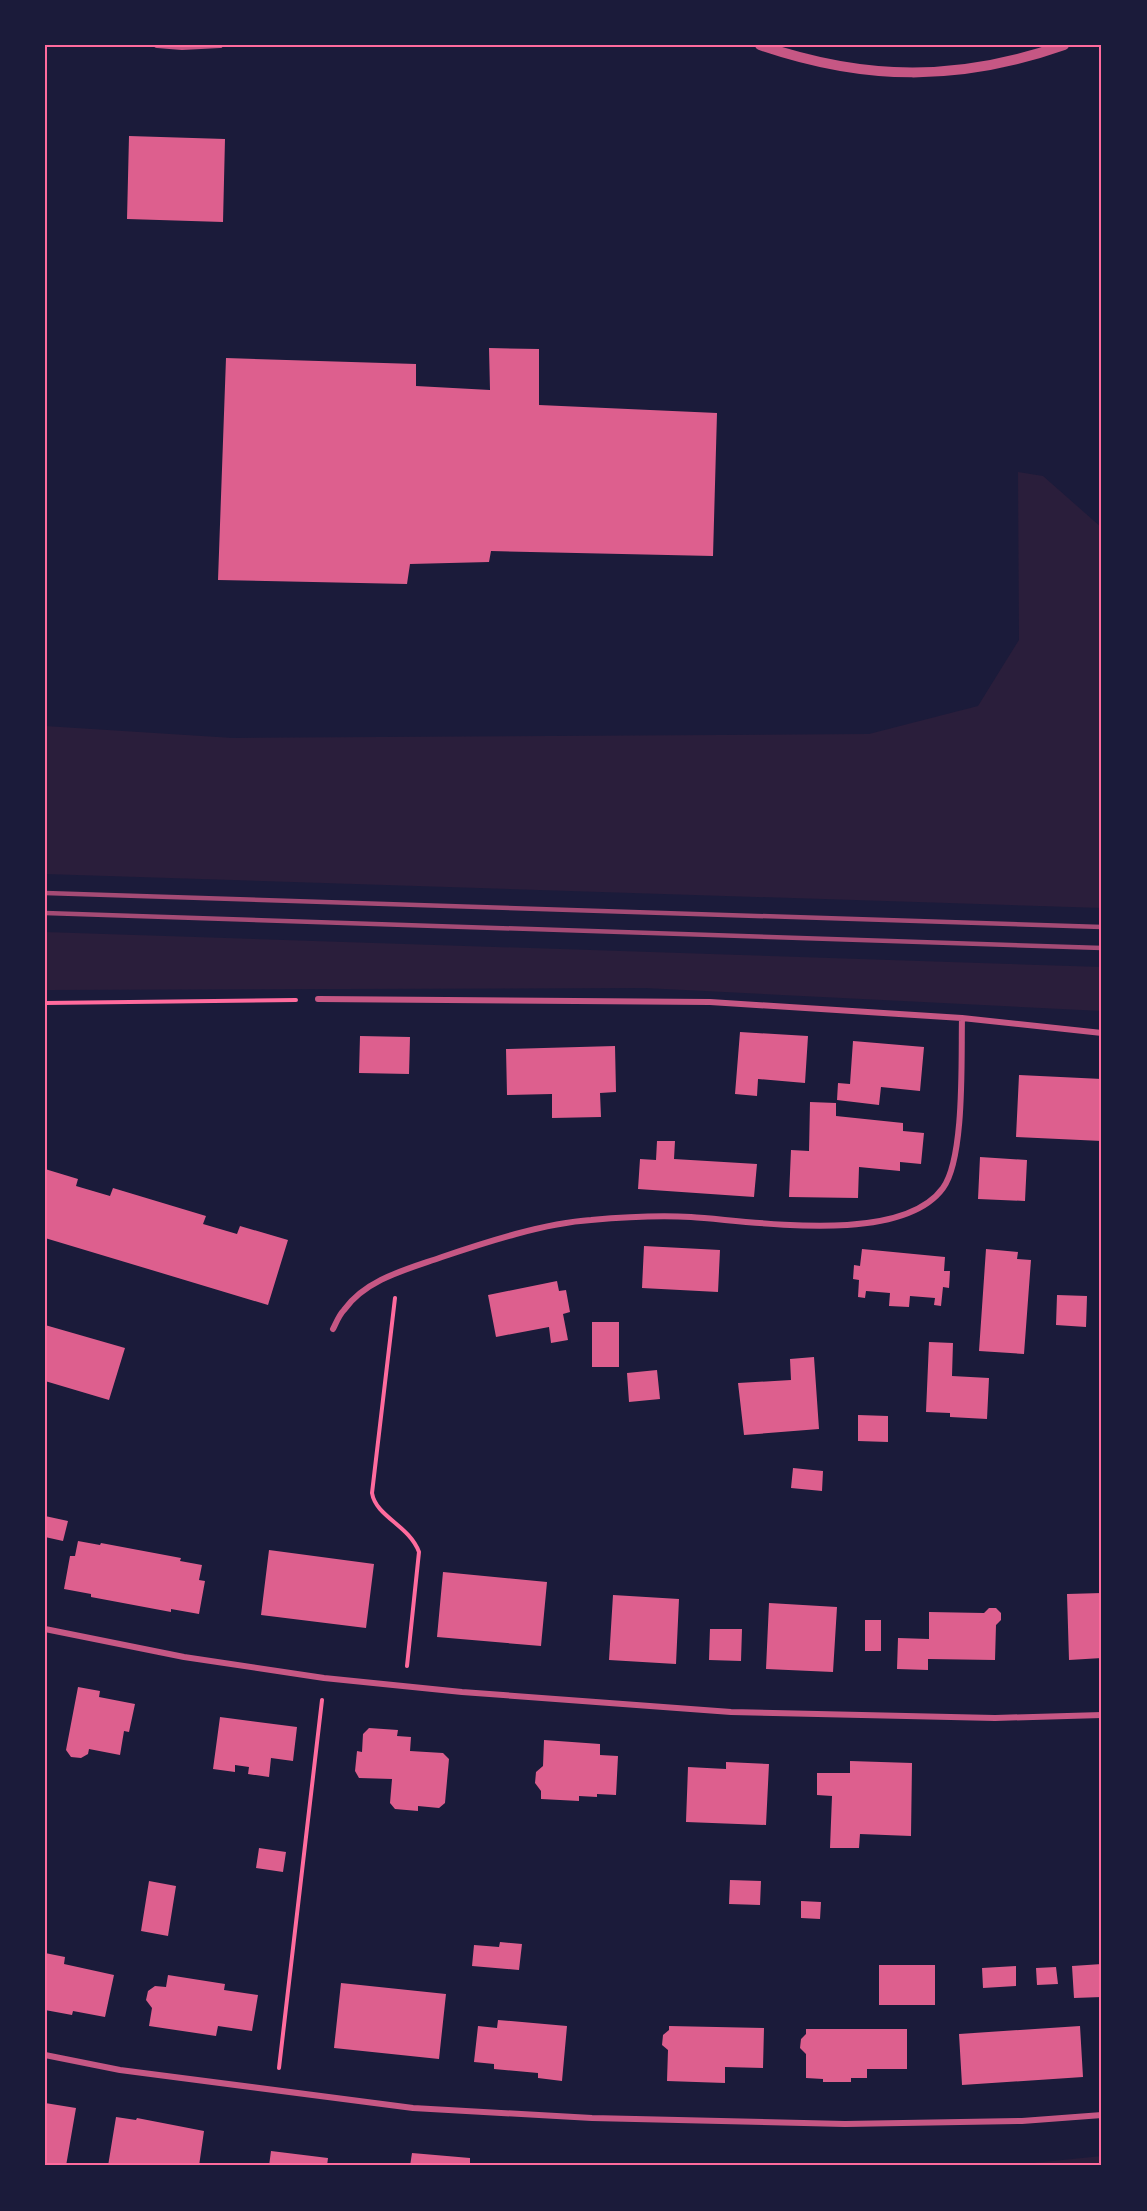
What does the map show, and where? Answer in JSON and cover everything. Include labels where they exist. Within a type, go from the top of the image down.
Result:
[{"type":"street","points":[[157,45],[220,45]]},
{"type":"street","points":[[760,45],[796,57],[842,68],[889,73],[937,73],[977,68],[1016,60],[1064,45]]},
{"type":"street","points":[[318,999],[710,1002],[962,1018],[1102,1033]]},
{"type":"street","points":[[333,1329],[344,1309],[377,1282],[462,1251],[537,1230],[587,1220],[630,1217],[689,1217],[800,1227],[837,1226],[910,1213],[934,1198],[945,1186],[951,1169],[957,1143],[960,1104],[962,1018]]},
{"type":"street","points":[[45,1629],[184,1657],[324,1678],[462,1692],[731,1712],[995,1718],[1102,1715]]},
{"type":"street","points":[[45,2055],[120,2070],[413,2108],[592,2118],[844,2124],[1022,2121],[1102,2115]]},
{"type":"path","points":[[45,1003],[318,999]]},
{"type":"path","points":[[399,1273],[372,1493],[378,1508],[411,1535],[419,1552],[405,1685]]},
{"type":"path","points":[[277,2090],[324,1678]]},
{"type":"shaded area","points":[[1018,472],[1043,476],[1102,528],[1102,908],[45,874],[45,726],[233,738],[869,734],[978,706],[1019,640]]},
{"type":"shaded area","points":[[45,932],[1102,967],[1102,1011],[645,988],[45,990]]},
{"type":"shaded area","points":[[1102,2156],[1102,2166],[1005,2166]]},
{"type":"building","points":[[129,136],[225,139],[223,222],[127,219]]},
{"type":"building","points":[[489,348],[539,349],[539,405],[717,413],[713,556],[491,551],[489,562],[410,564],[407,584],[218,580],[226,358],[416,364],[416,386],[490,390]]},
{"type":"building","points":[[740,1032],[808,1036],[805,1083],[758,1079],[757,1096],[735,1094]]},
{"type":"building","points":[[360,1036],[410,1037],[409,1074],[359,1073]]},
{"type":"building","points":[[853,1041],[924,1047],[920,1091],[881,1087],[879,1105],[837,1100],[838,1083],[850,1084]]},
{"type":"building","points":[[615,1046],[616,1092],[600,1093],[601,1117],[552,1118],[552,1094],[507,1095],[506,1049]]},
{"type":"building","points":[[1019,1075],[1102,1079],[1102,1141],[1016,1137]]},
{"type":"building","points":[[810,1102],[836,1103],[836,1116],[903,1123],[903,1131],[924,1133],[921,1164],[900,1162],[900,1171],[859,1167],[858,1198],[789,1197],[791,1150],[809,1151]]},
{"type":"building","points":[[657,1141],[675,1141],[674,1159],[757,1164],[754,1197],[638,1189],[640,1159],[656,1160]]},
{"type":"building","points":[[980,1157],[1027,1160],[1025,1201],[978,1199]]},
{"type":"building","points":[[45,1169],[78,1179],[76,1186],[110,1196],[113,1188],[206,1216],[203,1224],[237,1234],[240,1226],[288,1240],[268,1305],[45,1238]]},
{"type":"building","points":[[644,1246],[720,1250],[718,1292],[642,1288]]},
{"type":"building","points":[[862,1249],[945,1257],[944,1271],[950,1271],[949,1288],[943,1287],[941,1306],[934,1305],[935,1298],[910,1296],[909,1307],[889,1306],[890,1293],[866,1291],[865,1298],[858,1297],[859,1280],[853,1279],[854,1265],[860,1266]]},
{"type":"building","points":[[986,1249],[1018,1252],[1017,1259],[1031,1260],[1024,1354],[979,1351]]},
{"type":"building","points":[[557,1281],[559,1291],[566,1290],[570,1312],[563,1314],[568,1340],[551,1343],[549,1327],[496,1337],[488,1295]]},
{"type":"building","points":[[1057,1295],[1087,1296],[1086,1327],[1056,1325]]},
{"type":"building","points":[[1100,1320],[1102,1320],[1102,1337],[1099,1337]]},
{"type":"building","points":[[592,1322],[619,1322],[619,1367],[592,1367]]},
{"type":"building","points":[[45,1325],[125,1348],[109,1400],[45,1381]]},
{"type":"building","points":[[929,1342],[953,1343],[952,1376],[989,1378],[987,1419],[950,1417],[950,1413],[926,1412]]},
{"type":"building","points":[[814,1357],[819,1429],[744,1435],[738,1383],[791,1380],[790,1359]]},
{"type":"building","points":[[657,1370],[660,1399],[629,1402],[627,1373]]},
{"type":"building","points":[[858,1415],[888,1416],[888,1442],[858,1441]]},
{"type":"building","points":[[793,1468],[823,1471],[822,1491],[791,1488]]},
{"type":"building","points":[[45,1516],[68,1521],[63,1541],[45,1537]]},
{"type":"building","points":[[78,1541],[181,1558],[180,1561],[202,1565],[199,1580],[205,1581],[199,1614],[171,1609],[171,1612],[91,1597],[91,1594],[64,1589],[70,1556],[75,1556]]},
{"type":"building","points":[[269,1550],[374,1564],[366,1628],[261,1615]]},
{"type":"building","points":[[443,1572],[547,1582],[541,1646],[437,1637]]},
{"type":"building","points":[[1102,1593],[1102,1658],[1069,1660],[1067,1594]]},
{"type":"building","points":[[613,1595],[679,1599],[676,1664],[609,1660]]},
{"type":"building","points":[[769,1603],[837,1607],[833,1672],[766,1669]]},
{"type":"building","points":[[989,1608],[996,1608],[1001,1613],[1001,1620],[996,1625],[995,1660],[928,1659],[928,1670],[897,1669],[898,1638],[929,1639],[929,1612],[984,1613]]},
{"type":"building","points":[[865,1620],[881,1620],[881,1651],[865,1651]]},
{"type":"building","points":[[710,1629],[742,1629],[741,1661],[709,1660]]},
{"type":"building","points":[[78,1687],[100,1691],[99,1697],[135,1704],[129,1732],[124,1731],[120,1755],[89,1749],[88,1754],[81,1758],[71,1757],[66,1750]]},
{"type":"building","points":[[220,1717],[297,1727],[293,1761],[271,1758],[269,1777],[248,1774],[249,1767],[235,1765],[235,1772],[213,1769]]},
{"type":"building","points":[[369,1728],[398,1730],[397,1736],[411,1737],[410,1751],[443,1753],[449,1759],[445,1803],[439,1808],[418,1806],[418,1811],[395,1809],[390,1803],[392,1779],[359,1778],[355,1771],[357,1751],[362,1752],[363,1734]]},
{"type":"building","points":[[544,1740],[600,1744],[600,1755],[618,1756],[616,1795],[579,1796],[579,1801],[541,1799],[541,1791],[535,1783],[536,1772],[543,1766]]},
{"type":"building","points":[[850,1761],[912,1763],[911,1836],[860,1834],[859,1848],[830,1848],[832,1796],[817,1795],[817,1773],[850,1773]]},
{"type":"building","points":[[726,1762],[769,1764],[766,1825],[686,1822],[688,1767],[726,1769]]},
{"type":"building","points":[[259,1848],[286,1852],[283,1872],[256,1868]]},
{"type":"building","points":[[730,1880],[761,1881],[760,1905],[729,1904]]},
{"type":"building","points":[[149,1881],[176,1886],[168,1936],[141,1931]]},
{"type":"building","points":[[801,1901],[821,1902],[820,1919],[801,1918]]},
{"type":"building","points":[[500,1942],[522,1944],[519,1970],[472,1966],[474,1945],[499,1947]]},
{"type":"building","points":[[45,1953],[65,1957],[64,1964],[114,1975],[105,2017],[73,2011],[72,2015],[45,2010]]},
{"type":"building","points":[[1102,1964],[1102,1997],[1074,1998],[1072,1966]]},
{"type":"building","points":[[879,1965],[935,1965],[935,2005],[879,2005]]},
{"type":"building","points":[[1016,1966],[1016,1986],[983,1988],[982,1968]]},
{"type":"building","points":[[1056,1967],[1058,1984],[1037,1985],[1036,1968]]},
{"type":"building","points":[[168,1975],[225,1984],[224,1990],[258,1995],[252,2031],[218,2026],[216,2036],[149,2026],[152,2008],[146,2000],[148,1991],[155,1986],[166,1987]]},
{"type":"building","points":[[341,1983],[446,1994],[439,2059],[334,2048]]},
{"type":"building","points":[[498,2020],[567,2026],[562,2081],[538,2078],[538,2073],[494,2069],[494,2064],[474,2062],[478,2026],[497,2028]]},
{"type":"building","points":[[669,2026],[764,2028],[763,2068],[725,2067],[725,2083],[667,2081],[668,2050],[662,2045],[663,2035],[669,2030]]},
{"type":"building","points":[[1080,2026],[1083,2077],[962,2085],[959,2034]]},
{"type":"building","points":[[806,2029],[907,2029],[907,2069],[867,2069],[867,2078],[851,2078],[851,2082],[823,2082],[823,2079],[806,2078],[806,2054],[800,2048]]},
{"type":"building","points":[[45,2103],[76,2108],[66,2166],[45,2166]]},
{"type":"building","points":[[116,2117],[136,2120],[137,2118],[204,2131],[199,2166],[108,2166]]},
{"type":"building","points":[[271,2151],[328,2158],[327,2166],[269,2166]]},
{"type":"building","points":[[412,2153],[470,2158],[470,2166],[410,2166]]},
{"type":"building","points":[[612,2163],[621,2163],[624,2166],[609,2166]]},
{"type":"railway","points":[[45,893],[1102,927]]},
{"type":"railway","points":[[45,913],[1102,948]]}]
